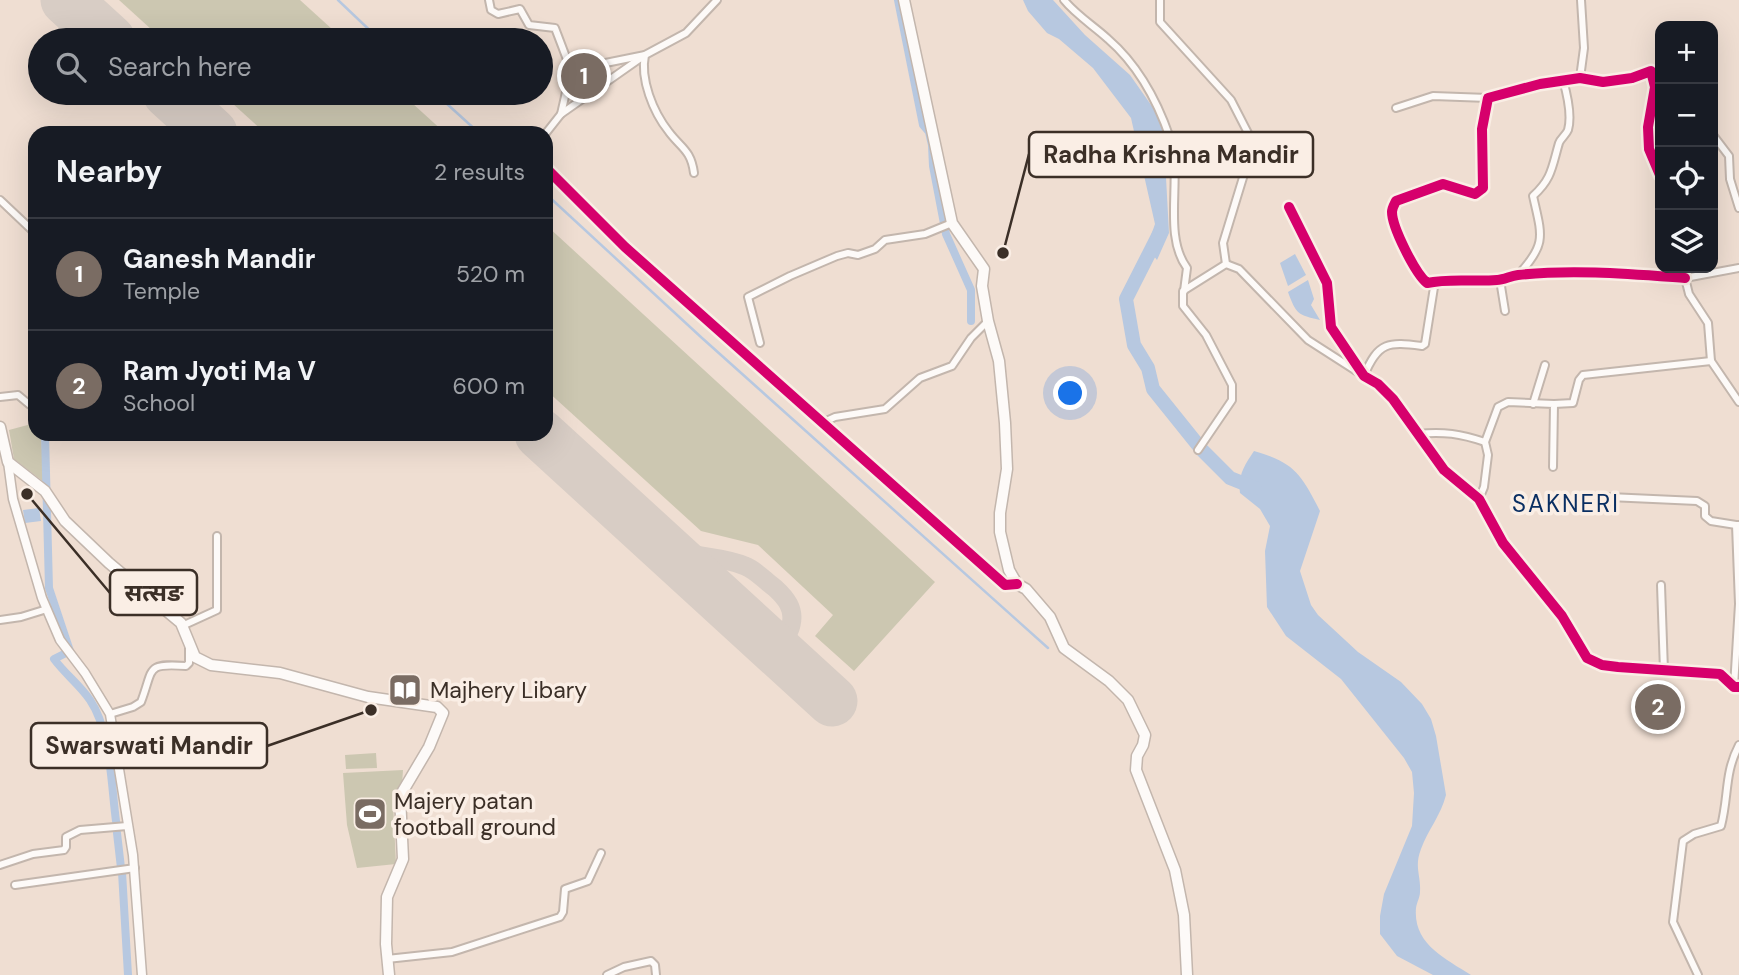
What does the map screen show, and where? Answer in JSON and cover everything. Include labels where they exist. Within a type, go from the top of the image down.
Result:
[{"type":"main road","points":[[904,0],[953,223],[984,269],[982,286],[999,361],[1005,423],[1007,469],[1000,532],[1009,570],[1017,584],[1026,589],[1050,617],[1064,648],[1120,690],[1128,700],[1145,736],[1137,756],[1136,770],[1175,870],[1184,915],[1187,975]]},
{"type":"main road","points":[[0,427],[8,462],[45,491],[65,521],[182,626],[195,657],[211,665],[280,673],[368,697],[437,707],[443,713],[429,747],[400,796],[403,859],[387,897],[389,975]]},
{"type":"street","points":[[489,0],[491,10],[498,15],[520,9],[529,25],[555,28],[571,70],[561,114]]},
{"type":"street","points":[[552,126],[561,114],[645,55],[686,33],[717,0]]},
{"type":"street","points":[[1064,0],[1111,41],[1140,74],[1170,140],[1176,171],[1176,239],[1179,257],[1187,268],[1183,306],[1206,335],[1232,385],[1232,400],[1200,448]]},
{"type":"street","points":[[1160,0],[1160,22],[1231,100],[1249,135],[1245,171],[1223,243],[1226,264]]},
{"type":"street","points":[[1580,78],[1584,48],[1581,0]]},
{"type":"street","points":[[571,70],[645,55]]},
{"type":"street","points":[[645,55],[642,68],[644,83],[669,132],[688,151],[694,173]]},
{"type":"street","points":[[1396,108],[1433,96],[1488,98],[1563,80],[1580,78],[1603,82],[1632,78],[1655,70]]},
{"type":"street","points":[[1651,71],[1655,87],[1648,127],[1649,149],[1655,163]]},
{"type":"street","points":[[1518,275],[1537,253],[1539,245],[1539,223],[1533,196],[1548,183],[1560,140],[1568,129],[1563,80]]},
{"type":"street","points":[[1488,98],[1482,129],[1483,188],[1475,194],[1443,184],[1396,201],[1392,212],[1409,260],[1427,283],[1500,280],[1518,275],[1625,274],[1685,278],[1739,268]]},
{"type":"street","points":[[1718,142],[1729,156],[1730,179],[1739,208]]},
{"type":"street","points":[[553,176],[625,247],[1005,585],[1017,584]]},
{"type":"street","points":[[0,200],[28,226]]},
{"type":"street","points":[[1289,207],[1328,284],[1331,327],[1364,376]]},
{"type":"street","points":[[760,343],[748,297],[838,256],[858,255],[875,249],[885,240],[925,234],[953,223]]},
{"type":"street","points":[[1184,291],[1226,264]]},
{"type":"street","points":[[1226,264],[1239,269],[1308,340],[1378,384],[1393,400],[1444,470],[1479,499],[1503,542],[1562,616],[1587,659],[1602,665],[1720,674],[1736,687]]},
{"type":"street","points":[[1685,278],[1689,294],[1708,323],[1711,361],[1739,402]]},
{"type":"street","points":[[1500,280],[1505,311]]},
{"type":"street","points":[[1364,376],[1368,364],[1381,348],[1394,343],[1425,344],[1435,281]]},
{"type":"street","points":[[822,423],[835,417],[884,410],[920,378],[952,366],[971,338],[988,321]]},
{"type":"street","points":[[1479,499],[1484,487],[1485,442],[1497,407],[1508,402],[1573,403],[1583,375],[1711,361]]},
{"type":"street","points":[[1533,404],[1545,366]]},
{"type":"street","points":[[0,397],[18,395],[28,403]]},
{"type":"street","points":[[1553,467],[1554,404]]},
{"type":"street","points":[[1418,434],[1454,432],[1485,442]]},
{"type":"street","points":[[8,462],[13,499],[42,598],[61,640],[110,714],[135,868],[142,975]]},
{"type":"street","points":[[1587,496],[1697,501],[1705,506],[1705,516],[1711,522],[1737,525],[1736,687]]},
{"type":"street","points":[[182,626],[217,611],[217,536]]},
{"type":"street","points":[[1661,585],[1664,671]]},
{"type":"street","points":[[0,620],[47,609]]},
{"type":"street","points":[[110,714],[141,702],[154,667],[166,664],[186,666],[189,663],[189,645]]},
{"type":"street","points":[[1698,975],[1673,922],[1683,841],[1694,834],[1721,826],[1726,805],[1726,781],[1739,745]]},
{"type":"street","points":[[0,864],[33,854],[64,850],[66,837],[80,831],[127,826]]},
{"type":"street","points":[[387,958],[452,952],[560,917],[565,889],[588,881],[601,853]]},
{"type":"street","points":[[15,885],[135,868]]},
{"type":"street","points":[[607,975],[624,967],[651,961],[655,965],[656,975]]},
{"type":"shaded area","points":[[119,0],[300,0],[331,28],[150,28]]},
{"type":"shaded area","points":[[234,105],[414,105],[437,126],[257,126]]},
{"type":"shaded area","points":[[553,231],[935,582],[854,671],[815,636],[833,615],[758,545],[701,531],[553,396]]},
{"type":"shaded area","points":[[28,425],[28,441],[41,441],[44,482],[14,459],[9,430]]},
{"type":"shaded area","points":[[376,753],[377,768],[346,769],[345,755]]},
{"type":"shaded area","name":"Majery patan football ground","points":[[403,770],[402,784],[393,803],[396,864],[357,868],[347,825],[343,773]]},
{"type":"water","points":[[1023,0],[1053,0],[1085,35],[1130,75],[1163,122],[1169,233],[1157,260],[1147,247],[1155,224],[1131,118],[1093,68],[1059,39],[1047,33],[1028,11]]},
{"type":"water","points":[[1295,254],[1306,275],[1288,286],[1280,263]]},
{"type":"water","points":[[1308,280],[1314,299],[1311,305],[1320,320],[1299,312],[1288,292]]},
{"type":"water","points":[[1254,451],[1279,460],[1295,472],[1302,479],[1320,511],[1300,571],[1311,605],[1318,615],[1358,652],[1401,682],[1422,704],[1431,719],[1446,795],[1419,855],[1420,892],[1416,921],[1425,941],[1433,949],[1471,975],[1433,975],[1397,956],[1380,934],[1384,894],[1412,826],[1412,772],[1404,758],[1341,679],[1286,636],[1267,607],[1265,551],[1270,526],[1260,509],[1240,493],[1242,471]]},
{"type":"water","points":[[39,508],[41,521],[25,523],[23,510]]},
{"type":"waterway","points":[[338,0],[367,28]]},
{"type":"waterway","points":[[898,0],[923,125],[929,132],[932,145],[933,166],[946,234],[971,290],[971,321]]},
{"type":"waterway","points":[[448,105],[471,126]]},
{"type":"waterway","points":[[553,200],[1048,648]]},
{"type":"waterway","points":[[1159,234],[1126,299],[1134,345],[1148,368],[1153,389],[1202,450],[1230,478],[1255,488]]},
{"type":"waterway","points":[[45,441],[49,588],[70,651],[54,659],[90,700],[97,713],[109,758],[116,821]]},
{"type":"waterway","points":[[117,833],[121,868]]},
{"type":"waterway","points":[[122,872],[128,975]]},
{"type":"taxiway","points":[[649,534],[672,549],[727,560],[753,570],[789,604],[792,614],[789,632],[775,645],[763,648],[754,646],[746,642],[740,634],[721,599]]},
{"type":"runway","points":[[66,0],[97,28]]},
{"type":"runway","points":[[181,105],[204,126]]},
{"type":"runway","points":[[548,441],[832,701]]},
{"type":"cycle path","points":[[1655,163],[1649,149],[1648,127],[1655,87],[1651,71],[1632,78],[1603,82],[1580,78],[1540,84],[1488,98],[1482,129],[1483,188],[1475,194],[1443,184],[1396,201],[1392,211],[1393,219],[1411,260],[1427,283],[1500,280],[1518,275],[1560,272],[1685,278]]},
{"type":"cycle path","points":[[553,175],[625,247],[1005,585],[1017,584]]},
{"type":"cycle path","points":[[1289,207],[1327,283],[1331,327],[1364,376],[1378,384],[1393,399],[1444,470],[1479,499],[1503,543],[1562,616],[1587,658],[1602,665],[1618,667],[1720,674],[1734,687],[1739,687]]},
{"type":"place","name":"Ganesh Mandir","points":[[584,76]]},
{"type":"place","name":"Radha Krishna Mandir","points":[[1003,253]]},
{"type":"place","name":"सत्सङ","points":[[27,494]]},
{"type":"place","name":"Majhery Libary","points":[[405,690]]},
{"type":"place","name":"Ram Jyoti Ma V","points":[[1658,707]]},
{"type":"place","name":"Swarswati Mandir","points":[[371,710]]},
{"type":"place","name":"Majery patan football ground","points":[[370,814]]},
{"type":"district","name":"SAKNERI","points":[[1566,503]]}]
